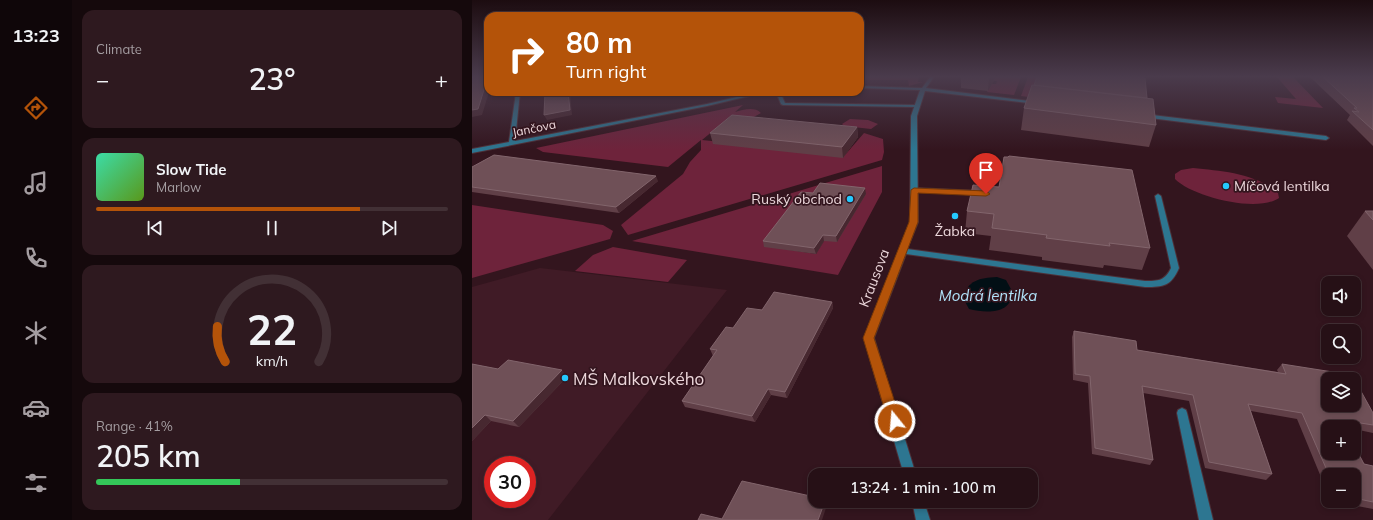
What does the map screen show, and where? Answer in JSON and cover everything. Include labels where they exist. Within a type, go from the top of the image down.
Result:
[{"type":"street","points":[[512,143],[517,101]]},
{"type":"street","name":"Jančova","points":[[472,151],[718,101]]},
{"type":"street","points":[[782,101],[783,104],[918,106]]},
{"type":"street","name":"Krausova","points":[[908,468],[869,338],[914,222],[914,116],[919,101]]},
{"type":"street","points":[[1024,101],[1046,104]]},
{"type":"street","points":[[1140,115],[1326,138]]},
{"type":"street","points":[[914,190],[986,194]]},
{"type":"street","points":[[902,251],[1146,284],[1164,284],[1171,277],[1174,268],[1158,196]]},
{"type":"street","points":[[1182,413],[1206,520]]},
{"type":"street","points":[[920,508],[923,520]]},
{"type":"shaded area","points":[[1277,101],[1316,101],[1323,108],[1278,103]]},
{"type":"shaded area","points":[[743,105],[735,112],[752,109],[761,113],[752,118],[733,117],[732,115],[702,140],[845,155],[864,133],[883,139],[884,152],[882,160],[628,235],[621,225],[683,174],[690,162],[701,150],[701,140],[668,167],[543,152],[536,148]]},
{"type":"shaded area","points":[[850,119],[868,120],[878,124],[871,129],[844,126],[842,124]]},
{"type":"shaded area","points":[[882,166],[882,192],[838,275],[632,241]],"holes":[[[865,194],[824,241],[816,254],[765,246]]]},
{"type":"shaded area","name":"Míčová lentilka","points":[[1193,168],[1227,172],[1249,177],[1269,186],[1278,193],[1279,198],[1269,202],[1256,204],[1226,201],[1210,197],[1184,186],[1175,179],[1175,174],[1181,170]]},
{"type":"shaded area","points":[[472,205],[603,225],[613,231],[610,239],[472,278]]},
{"type":"shaded area","points":[[613,247],[687,260],[668,282],[575,271],[593,255]]},
{"type":"shaded area","name":"MŠ Malkovského","points":[[540,268],[727,290],[548,520],[472,520],[472,287]]},
{"type":"water","name":"Modrá lentilka","points":[[997,277],[1006,280],[1012,291],[1011,299],[1008,304],[1003,308],[990,311],[969,309],[963,298],[968,287],[980,279]]},
{"type":"building","points":[[472,101],[480,101],[478,109],[472,110]]},
{"type":"building","points":[[545,101],[569,101],[570,110],[544,115]]},
{"type":"building","points":[[1026,101],[1153,101],[1156,125],[1024,108]]},
{"type":"building","points":[[1350,101],[1373,101],[1373,130],[1352,111],[1359,112],[1354,108],[1357,108]]},
{"type":"building","points":[[732,115],[857,127],[842,147],[710,133]]},
{"type":"building","points":[[494,155],[656,176],[616,207],[472,187],[472,167]]},
{"type":"building","points":[[1009,156],[1132,170],[1150,248],[1109,243],[1110,246],[1046,238],[1047,235],[992,228],[994,214],[967,211],[973,185],[999,187],[1004,157]]},
{"type":"building","points":[[820,183],[865,188],[836,236],[823,235],[814,248],[763,241],[801,192],[813,193]]},
{"type":"building","points":[[1365,211],[1373,211],[1373,220]]},
{"type":"building","points":[[774,292],[832,302],[785,392],[768,389],[752,416],[682,401],[717,350],[710,349],[726,327],[733,328],[747,308],[762,310]]},
{"type":"building","points":[[1074,331],[1136,341],[1137,350],[1286,374],[1282,364],[1333,372],[1321,372],[1321,412],[1361,412],[1361,391],[1373,413],[1373,425],[1361,423],[1361,420],[1321,420],[1321,457],[1302,413],[1248,404],[1272,474],[1209,462],[1193,395],[1142,386],[1153,460],[1095,448],[1090,376],[1075,374]]},
{"type":"building","points":[[508,360],[562,370],[513,421],[485,415],[472,428],[472,364],[498,369]]},
{"type":"building","points":[[1361,458],[1364,464],[1373,466],[1373,502],[1361,499],[1361,468],[1326,468],[1322,460],[1361,460]]},
{"type":"building","points":[[742,481],[808,495],[808,508],[822,508],[818,520],[698,520],[701,514],[722,519]]},
{"type":"place","name":"Míčová lentilka","points":[[1226,186]]},
{"type":"place","name":"Ruský obchod","points":[[850,199]]},
{"type":"place","name":"Žabka","points":[[955,216]]},
{"type":"place","name":"MŠ Malkovského","points":[[565,378]]},
{"type":"route","points":[[895,421],[869,338],[914,222],[914,190],[986,194]]}]
